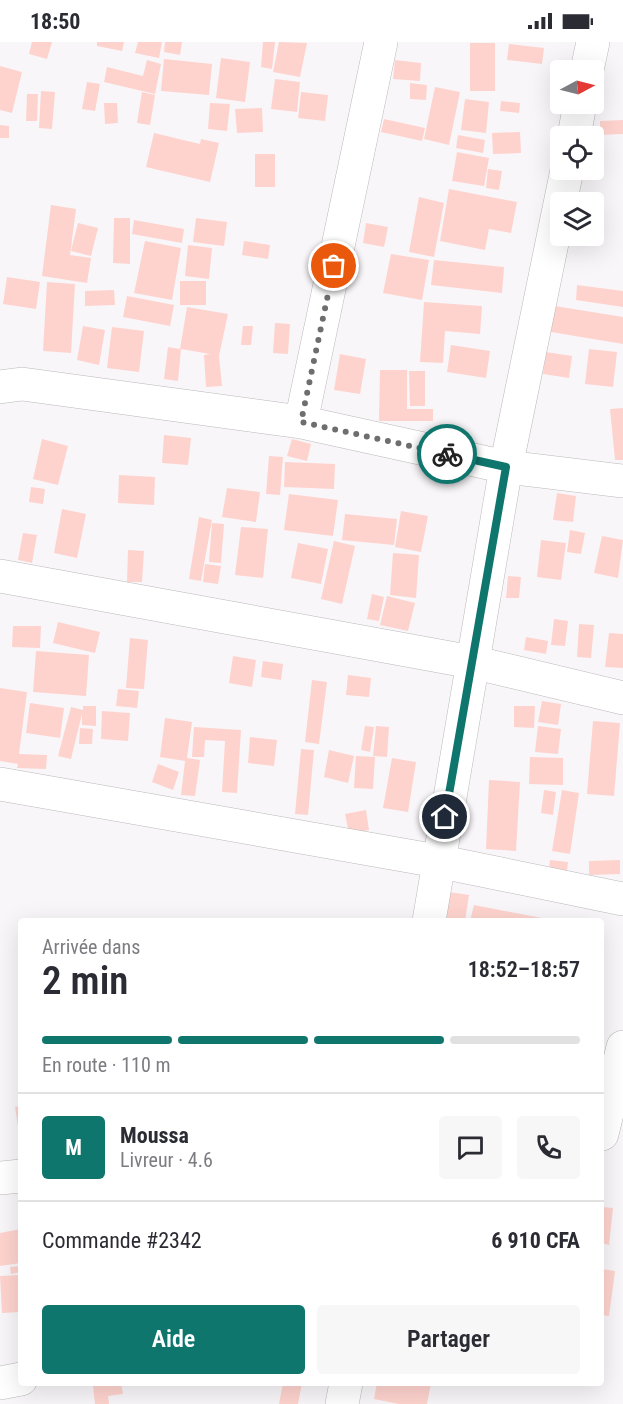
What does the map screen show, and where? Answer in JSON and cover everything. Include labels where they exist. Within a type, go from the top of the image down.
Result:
[{"type":"street","points":[[301,422],[381,42]]},
{"type":"street","points":[[589,60],[593,42]]},
{"type":"street","points":[[429,918],[437,861],[506,467],[565,180]]},
{"type":"street","points":[[0,387],[22,384],[301,422],[506,467],[623,481]]},
{"type":"street","points":[[0,576],[472,662],[623,698]]},
{"type":"street","points":[[0,784],[437,861],[623,898]]},
{"type":"street","points":[[604,1126],[623,1047]]},
{"type":"street","points":[[604,1143],[623,1144]]},
{"type":"street","points":[[0,1178],[18,1176]]},
{"type":"street","points":[[0,1383],[18,1380]]},
{"type":"street","points":[[342,1404],[345,1386]]},
{"type":"building","points":[[32,42],[52,42],[47,59],[29,54]]},
{"type":"building","points":[[97,42],[124,42],[122,51],[97,46]]},
{"type":"building","points":[[138,42],[162,42],[159,58],[135,53]]},
{"type":"building","points":[[165,42],[182,42],[180,55],[164,52]]},
{"type":"building","points":[[263,42],[275,42],[272,69],[261,67]]},
{"type":"building","points":[[279,42],[307,43],[300,77],[273,72]]},
{"type":"building","points":[[470,43],[495,43],[495,91],[470,91]]},
{"type":"building","points":[[509,44],[544,48],[542,64],[507,60]]},
{"type":"building","points":[[221,58],[250,62],[245,102],[216,98]]},
{"type":"building","points":[[164,59],[212,64],[209,95],[161,91]]},
{"type":"building","points":[[147,60],[161,64],[155,94],[104,82],[107,67],[143,76]]},
{"type":"building","points":[[395,60],[421,63],[420,81],[393,79]]},
{"type":"building","points":[[0,66],[22,72],[12,113],[0,110]]},
{"type":"building","points":[[275,79],[300,82],[297,112],[271,109]]},
{"type":"building","points":[[87,82],[100,84],[95,111],[82,109]]},
{"type":"building","points":[[410,83],[427,85],[426,100],[410,99]]},
{"type":"building","points":[[435,87],[460,92],[449,145],[424,139]]},
{"type":"building","points":[[41,91],[55,92],[52,129],[39,128]]},
{"type":"building","points":[[142,92],[155,95],[150,125],[137,123]]},
{"type":"building","points":[[301,92],[328,95],[325,121],[298,118]]},
{"type":"building","points":[[27,94],[38,94],[37,121],[26,121]]},
{"type":"building","points":[[465,99],[489,102],[486,133],[461,130]]},
{"type":"building","points":[[501,101],[520,103],[519,113],[500,111]]},
{"type":"building","points":[[104,103],[117,103],[118,123],[105,124]]},
{"type":"building","points":[[210,103],[230,104],[227,131],[208,129]]},
{"type":"building","points":[[262,108],[263,132],[237,133],[235,109]]},
{"type":"building","points":[[384,119],[425,128],[422,141],[381,132]]},
{"type":"building","points":[[623,120],[623,134],[604,135],[604,126],[600,126],[600,121]]},
{"type":"building","points":[[0,125],[9,126],[9,138],[0,138]]},
{"type":"building","points":[[520,132],[521,153],[493,154],[492,133]]},
{"type":"building","points":[[154,133],[200,144],[201,139],[219,143],[210,182],[146,167]]},
{"type":"building","points":[[458,135],[485,140],[483,153],[456,148]]},
{"type":"building","points":[[457,152],[489,158],[484,186],[452,181]]},
{"type":"building","points":[[255,154],[275,154],[275,187],[255,187]]},
{"type":"building","points":[[488,169],[502,171],[499,190],[486,188]]},
{"type":"building","points":[[449,189],[517,202],[511,233],[489,229],[485,250],[440,241]]},
{"type":"building","points":[[419,197],[444,203],[434,257],[409,252]]},
{"type":"building","points":[[51,205],[76,209],[70,255],[91,258],[87,283],[42,276]]},
{"type":"building","points":[[114,218],[130,218],[130,264],[113,263]]},
{"type":"building","points":[[196,218],[227,222],[224,246],[193,242]]},
{"type":"building","points":[[134,220],[184,229],[182,243],[132,234]]},
{"type":"building","points":[[78,223],[98,228],[91,256],[71,251]]},
{"type":"building","points":[[366,223],[388,227],[384,247],[363,243]]},
{"type":"building","points":[[145,241],[181,248],[172,300],[134,293]]},
{"type":"building","points":[[244,241],[270,245],[268,259],[242,255]]},
{"type":"building","points":[[188,245],[212,248],[209,279],[185,276]]},
{"type":"building","points":[[391,254],[429,260],[422,300],[383,293]]},
{"type":"building","points":[[434,260],[504,267],[502,293],[431,285]]},
{"type":"building","points":[[7,277],[40,282],[36,309],[3,304]]},
{"type":"building","points":[[180,281],[206,281],[206,305],[180,305]]},
{"type":"building","points":[[47,282],[75,284],[71,353],[43,351]]},
{"type":"building","points":[[577,285],[623,291],[623,307],[576,300]]},
{"type":"building","points":[[114,290],[115,305],[85,306],[85,291]]},
{"type":"building","points":[[127,296],[174,305],[170,326],[123,317]]},
{"type":"building","points":[[424,302],[482,306],[480,334],[445,331],[443,363],[420,362]]},
{"type":"building","points":[[555,306],[623,317],[623,344],[551,332]]},
{"type":"building","points":[[187,307],[228,314],[219,356],[222,386],[206,387],[204,355],[210,354],[181,349],[178,381],[164,379],[168,347],[180,349]]},
{"type":"building","points":[[275,323],[290,324],[288,354],[273,353]]},
{"type":"building","points":[[83,326],[105,330],[99,365],[77,360]]},
{"type":"building","points":[[243,326],[253,326],[251,345],[241,345]]},
{"type":"building","points":[[112,327],[144,331],[139,372],[107,368]]},
{"type":"building","points":[[451,345],[490,351],[486,378],[447,372]]},
{"type":"building","points":[[589,349],[617,352],[613,387],[585,384]]},
{"type":"building","points":[[546,352],[572,356],[569,378],[543,374]]},
{"type":"building","points":[[340,354],[366,359],[360,394],[334,390]]},
{"type":"building","points":[[380,370],[407,370],[407,409],[433,409],[433,421],[379,421]]},
{"type":"building","points":[[409,371],[425,371],[425,406],[410,406]]},
{"type":"building","points":[[623,408],[623,460],[615,460],[610,409]]},
{"type":"building","points":[[164,435],[191,438],[188,465],[162,463]]},
{"type":"building","points":[[42,439],[68,446],[58,485],[33,479]]},
{"type":"building","points":[[292,439],[311,444],[307,461],[287,456]]},
{"type":"building","points":[[269,456],[283,457],[280,495],[266,494]]},
{"type":"building","points":[[285,462],[335,464],[334,489],[284,487]]},
{"type":"building","points":[[119,475],[155,477],[154,505],[118,503]]},
{"type":"building","points":[[31,487],[45,489],[43,504],[29,502]]},
{"type":"building","points":[[227,488],[260,492],[256,522],[222,517]]},
{"type":"building","points":[[557,493],[576,496],[573,522],[553,520]]},
{"type":"building","points":[[289,494],[338,500],[333,536],[284,530]]},
{"type":"building","points":[[62,509],[86,514],[77,558],[54,553]]},
{"type":"building","points":[[401,511],[428,516],[421,552],[395,547]]},
{"type":"building","points":[[345,514],[397,519],[394,545],[342,540]]},
{"type":"building","points":[[199,517],[212,520],[201,581],[189,579]]},
{"type":"building","points":[[212,523],[224,524],[221,563],[209,562]]},
{"type":"building","points":[[241,527],[268,529],[263,578],[235,575]]},
{"type":"building","points":[[570,530],[585,533],[581,554],[567,552]]},
{"type":"building","points":[[23,533],[37,535],[32,563],[18,560]]},
{"type":"building","points":[[602,536],[623,540],[618,578],[594,573]]},
{"type":"building","points":[[541,540],[566,543],[561,580],[537,577]]},
{"type":"building","points":[[334,541],[355,546],[342,604],[321,599]]},
{"type":"building","points":[[298,543],[328,549],[321,584],[291,578]]},
{"type":"building","points":[[128,550],[144,551],[142,582],[127,582]]},
{"type":"building","points":[[393,553],[419,555],[416,598],[390,595]]},
{"type":"building","points":[[205,564],[221,566],[218,584],[203,582]]},
{"type":"building","points":[[508,576],[521,577],[519,598],[506,598]]},
{"type":"building","points":[[372,594],[384,597],[379,621],[367,619]]},
{"type":"building","points":[[387,596],[415,603],[408,631],[380,625]]},
{"type":"building","points":[[554,619],[568,621],[565,646],[551,645]]},
{"type":"building","points":[[58,622],[100,632],[95,653],[53,643]]},
{"type":"building","points":[[579,624],[594,625],[591,658],[577,657]]},
{"type":"building","points":[[13,626],[41,626],[40,648],[12,647]]},
{"type":"building","points":[[609,633],[623,634],[623,668],[605,667]]},
{"type":"building","points":[[526,637],[548,641],[546,654],[524,650]]},
{"type":"building","points":[[130,638],[148,640],[144,689],[126,688]]},
{"type":"building","points":[[36,651],[89,655],[86,696],[33,692]]},
{"type":"building","points":[[233,656],[256,660],[252,687],[229,683]]},
{"type":"building","points":[[263,661],[283,664],[281,680],[261,677]]},
{"type":"building","points":[[348,675],[371,678],[369,697],[346,695]]},
{"type":"building","points":[[312,680],[327,682],[319,744],[305,742]]},
{"type":"building","points":[[0,688],[27,692],[19,754],[47,755],[46,769],[17,768],[18,764],[0,761]]},
{"type":"building","points":[[118,689],[139,691],[137,708],[116,706]]},
{"type":"building","points":[[542,701],[561,704],[558,725],[538,722]]},
{"type":"building","points":[[30,703],[64,708],[60,738],[26,733]]},
{"type":"building","points":[[83,706],[96,706],[96,726],[82,725],[82,714],[71,759],[58,756],[71,707],[83,710]]},
{"type":"building","points":[[514,706],[535,706],[534,728],[514,727]]},
{"type":"building","points":[[102,711],[130,713],[128,741],[101,739]]},
{"type":"building","points":[[165,718],[192,722],[187,758],[200,760],[195,796],[181,795],[185,761],[160,757]]},
{"type":"building","points":[[593,721],[620,723],[614,796],[587,794]]},
{"type":"building","points":[[365,726],[374,727],[370,752],[361,750]]},
{"type":"building","points":[[376,726],[389,727],[387,757],[373,756]]},
{"type":"building","points":[[538,726],[561,729],[558,754],[535,752]]},
{"type":"building","points":[[194,727],[241,730],[237,793],[222,792],[225,741],[205,740],[204,757],[192,757]]},
{"type":"building","points":[[80,728],[93,729],[92,744],[79,744]]},
{"type":"building","points":[[250,737],[277,740],[274,766],[248,763]]},
{"type":"building","points":[[301,749],[314,750],[308,815],[295,814]]},
{"type":"building","points":[[329,750],[354,756],[348,783],[324,777]]},
{"type":"building","points":[[356,756],[375,757],[373,789],[354,788]]},
{"type":"building","points":[[530,757],[563,758],[563,785],[529,784]]},
{"type":"building","points":[[392,758],[416,762],[408,812],[383,808]]},
{"type":"building","points":[[158,764],[179,772],[173,790],[152,782]]},
{"type":"building","points":[[489,780],[520,782],[516,851],[486,849]]},
{"type":"building","points":[[544,790],[556,792],[553,815],[541,813]]},
{"type":"building","points":[[562,790],[579,793],[570,854],[552,851]]},
{"type":"building","points":[[366,810],[369,830],[349,834],[345,814]]},
{"type":"building","points":[[550,860],[568,862],[566,880],[548,878]]},
{"type":"building","points":[[620,860],[620,874],[589,875],[589,861]]},
{"type":"building","points":[[443,891],[469,895],[465,918],[438,918]]},
{"type":"building","points":[[474,905],[542,918],[471,918]]},
{"type":"building","points":[[18,1106],[18,1126],[15,1107]]},
{"type":"building","points":[[604,1207],[613,1208],[609,1245],[604,1244]]},
{"type":"building","points":[[18,1230],[18,1263],[0,1266],[0,1233]]},
{"type":"building","points":[[18,1266],[18,1273],[11,1274],[10,1267]]},
{"type":"building","points":[[604,1269],[615,1271],[609,1316],[604,1315]]},
{"type":"building","points":[[18,1275],[18,1312],[2,1313],[0,1276]]},
{"type":"building","points":[[93,1386],[122,1386],[123,1394],[108,1396],[109,1404],[95,1404]]},
{"type":"building","points":[[282,1386],[301,1386],[298,1404],[279,1404]]},
{"type":"building","points":[[376,1386],[430,1386],[427,1404],[399,1404],[374,1399]]},
{"type":"way so far","points":[[334,266],[301,422],[447,454]]},
{"type":"route","points":[[445,817],[506,467],[447,454]]}]
